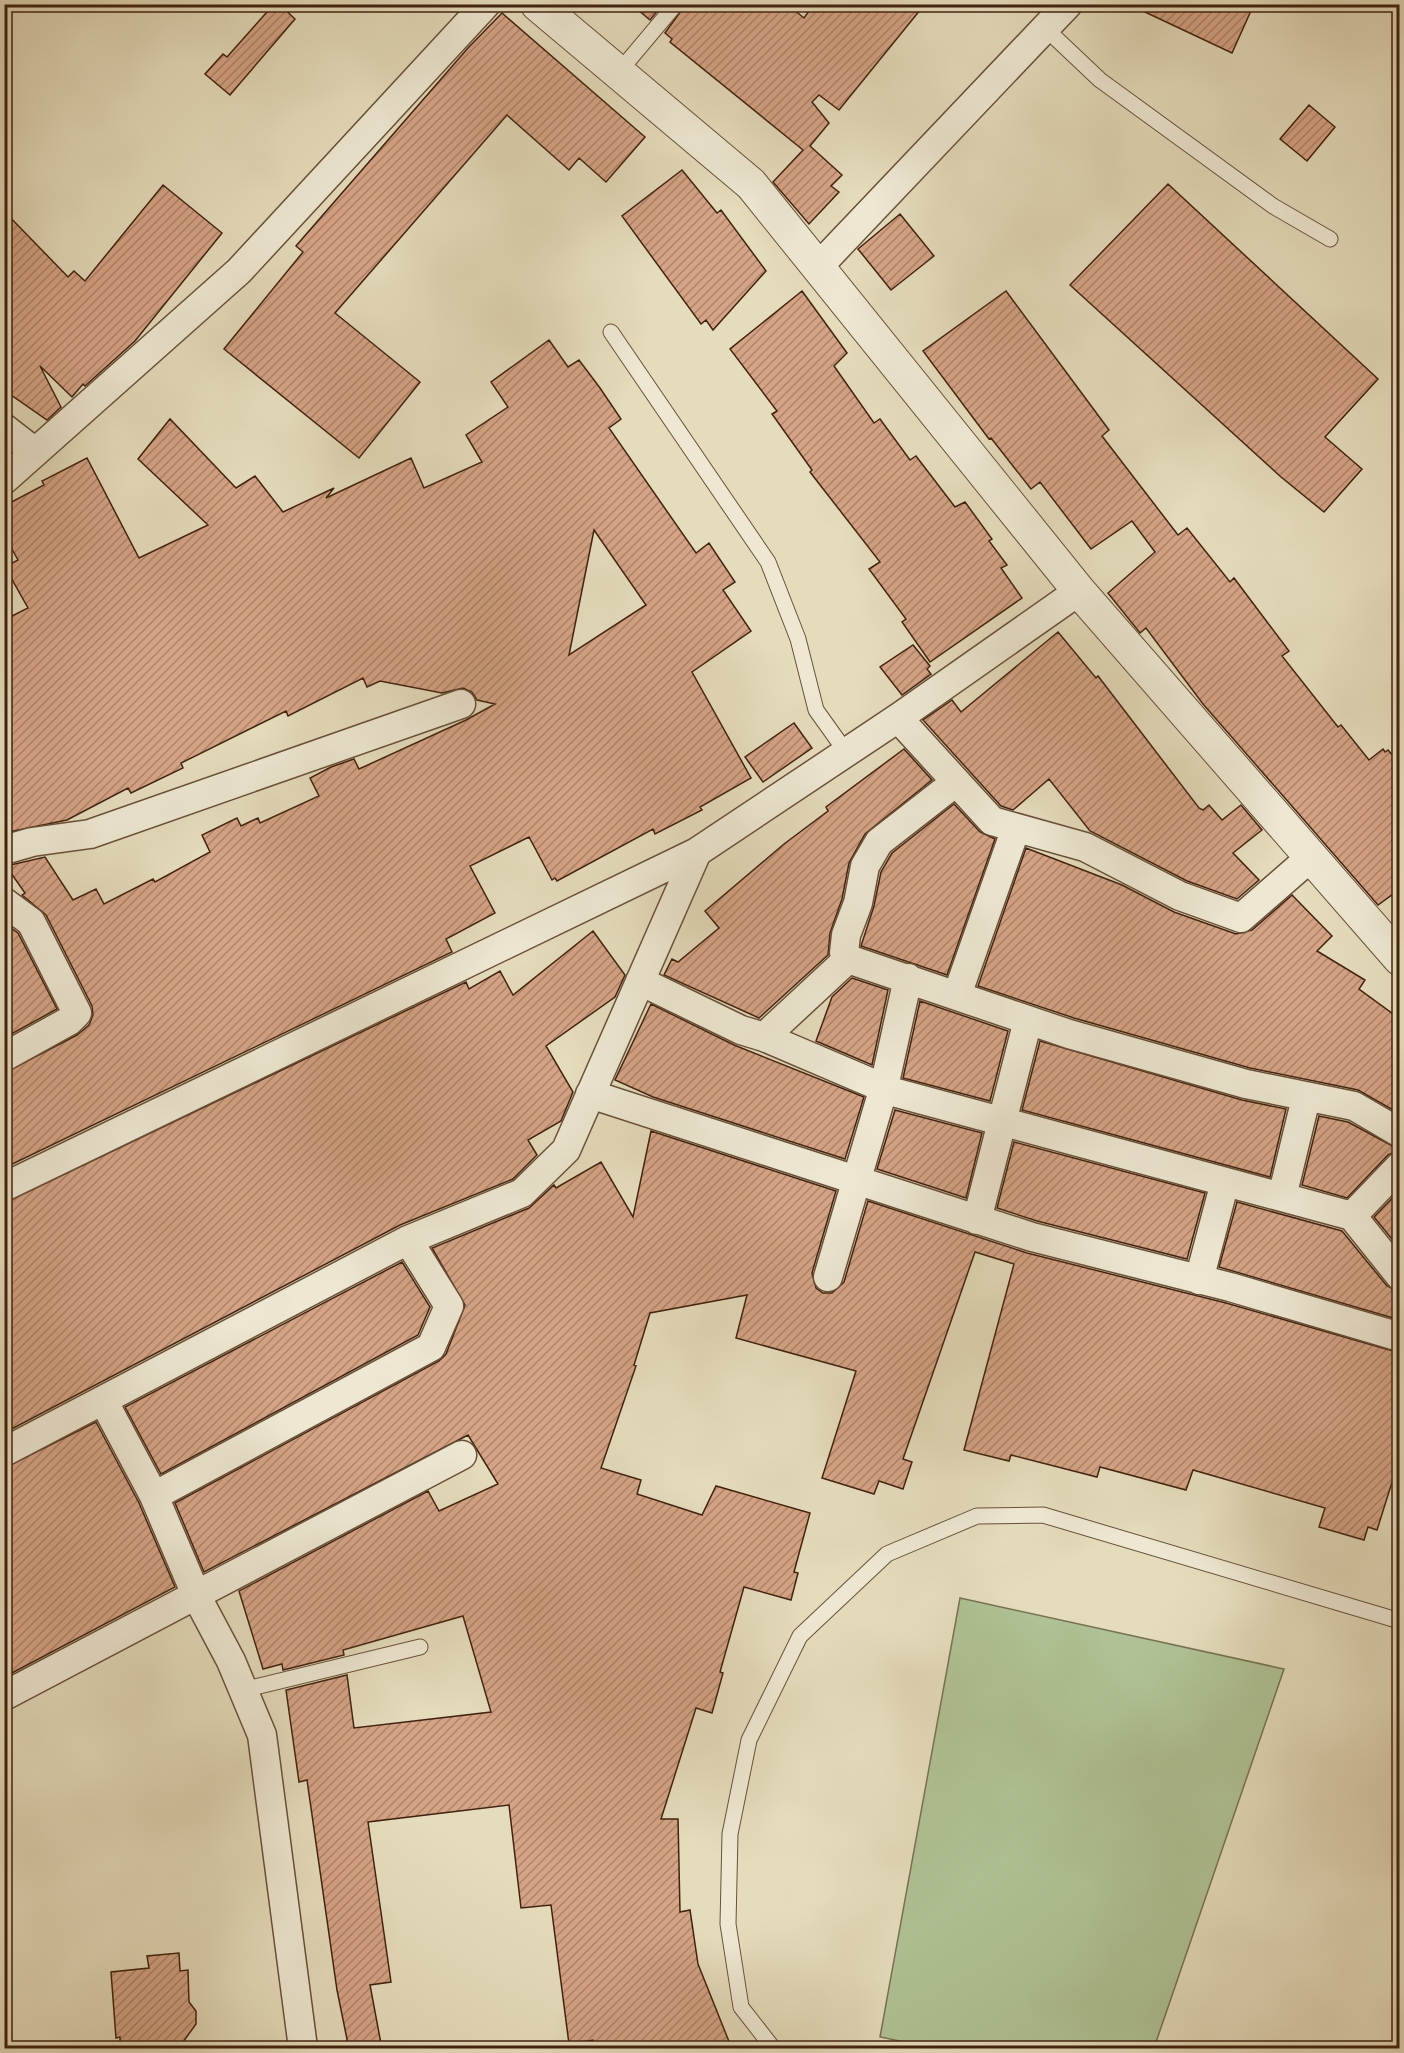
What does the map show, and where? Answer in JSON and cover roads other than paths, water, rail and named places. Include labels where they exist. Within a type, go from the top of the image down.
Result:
[{"type":"street","points":[[4,480],[239,271],[486,4]]},
{"type":"street","points":[[537,4],[751,184],[1079,591],[1400,959]]},
{"type":"street","points":[[818,267],[1068,4]]},
{"type":"street","points":[[4,428],[35,452]]},
{"type":"street","points":[[4,1186],[697,852],[898,718],[1079,591]]},
{"type":"street","points":[[4,850],[32,842],[90,834],[461,704]]},
{"type":"street","points":[[898,718],[992,821],[1085,847],[1180,896],[1241,918],[1311,857]]},
{"type":"street","points":[[956,782],[879,842],[872,853],[865,866],[854,920],[846,935],[844,952],[848,959],[1069,1034],[1306,1098],[1354,1106],[1400,1133]]},
{"type":"street","points":[[957,995],[1016,828]]},
{"type":"street","points":[[4,1452],[408,1240],[522,1192],[566,1150],[697,852]]},
{"type":"street","points":[[4,902],[31,922],[76,1013],[69,1021],[4,1057]]},
{"type":"street","points":[[764,1037],[848,959]]},
{"type":"street","points":[[828,1277],[858,1182],[884,1087],[908,978]]},
{"type":"street","points":[[640,981],[741,1030],[764,1037],[884,1087],[1352,1216],[1400,1276]]},
{"type":"street","points":[[977,1220],[1028,1020]]},
{"type":"street","points":[[590,1095],[1032,1237],[1199,1280],[1400,1337]]},
{"type":"street","points":[[1282,1197],[1306,1098]]},
{"type":"street","points":[[1352,1216],[1400,1166]]},
{"type":"street","points":[[1199,1280],[1225,1182]]},
{"type":"street","points":[[154,1496],[431,1347],[449,1306],[408,1240]]},
{"type":"street","points":[[103,1400],[154,1496],[197,1597],[243,1690],[261,1735],[303,2049]]},
{"type":"street","points":[[4,1696],[197,1597],[462,1455]]},
{"type":"lane","points":[[618,72],[676,4]]},
{"type":"lane","points":[[1046,28],[1100,80],[1273,206],[1330,239]]},
{"type":"lane","points":[[611,332],[768,562],[798,639],[816,710],[846,752]]},
{"type":"lane","points":[[773,2049],[741,2007],[728,1924],[730,1834],[749,1740],[800,1636],[887,1554],[977,1516],[1043,1515],[1400,1621]]},
{"type":"lane","points":[[243,1690],[420,1647]]}]
